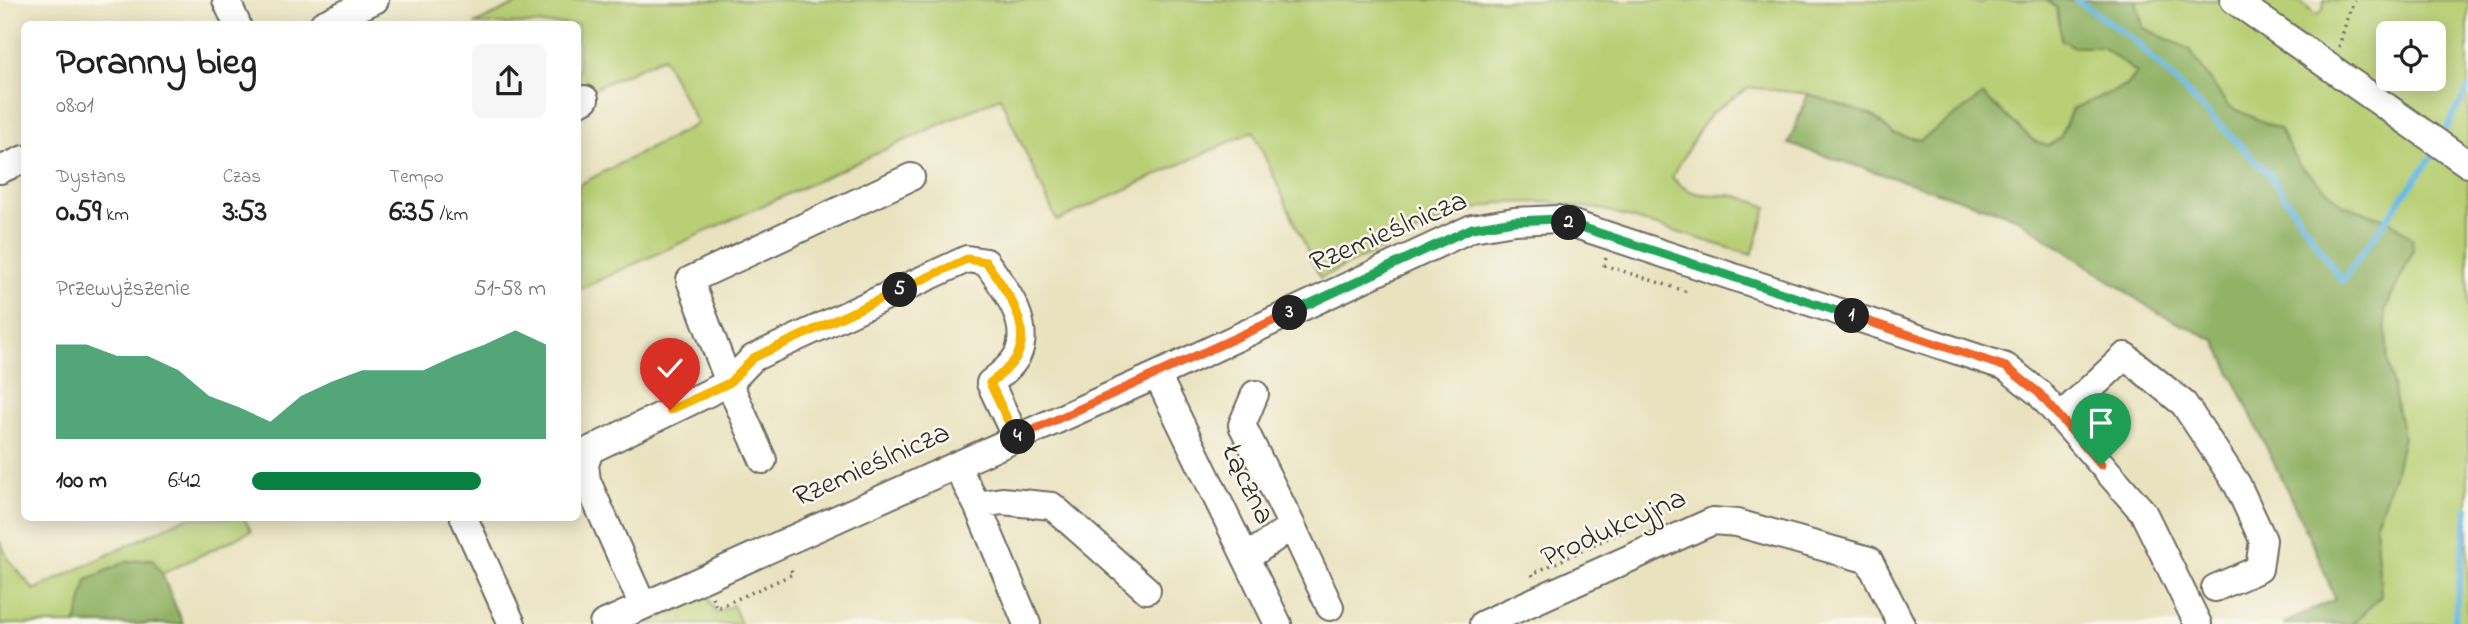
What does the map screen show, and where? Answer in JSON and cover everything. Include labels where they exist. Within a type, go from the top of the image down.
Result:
[{"type":"street","points":[[226,0],[236,21]]},
{"type":"street","points":[[330,21],[375,0]]},
{"type":"street","points":[[2234,0],[2468,164]]},
{"type":"street","points":[[0,170],[21,160]]},
{"type":"street","points":[[763,460],[729,383],[691,280],[911,177]]},
{"type":"street","name":"Rzemieślnicza","points":[[603,624],[1157,375],[1472,228],[1514,221],[1558,219],[2006,367],[2039,393],[2143,512],[2198,624]]},
{"type":"street","points":[[643,606],[587,481],[585,465],[590,450],[729,383],[753,358],[967,259],[986,262],[1008,292],[1023,333],[1017,355],[1006,370],[990,383],[1016,438]]},
{"type":"street","points":[[2060,417],[2126,356],[2185,404],[2237,484],[2263,540],[2259,569],[2215,588]]},
{"type":"street","name":"Łączna","points":[[1157,375],[1278,624]]},
{"type":"street","points":[[1255,394],[1242,425],[1330,607]]},
{"type":"street","points":[[956,465],[977,505],[1027,624]]},
{"type":"street","points":[[977,505],[1002,500],[1052,506],[1147,590]]},
{"type":"street","points":[[465,521],[513,624]]},
{"type":"street","name":"Produkcyjna","points":[[1483,624],[1513,601],[1713,521],[1737,523],[1869,560],[1901,624]]},
{"type":"street","points":[[1246,558],[1292,526]]},
{"type":"path","points":[[2333,69],[2348,15],[2355,0]]},
{"type":"path","points":[[1607,256],[1604,265],[1685,291],[1688,283]]},
{"type":"green space","points":[[525,0],[1968,0],[1981,4],[1989,0],[2046,0],[2057,8],[2074,47],[2102,47],[2137,73],[2127,85],[2072,109],[2060,138],[2048,146],[2034,141],[1983,96],[1921,140],[1893,134],[1873,116],[1808,94],[1749,87],[1712,113],[1702,125],[1672,177],[1689,191],[1705,195],[1740,197],[1767,207],[1752,255],[1605,210],[1550,202],[1499,203],[1453,215],[1320,278],[1253,131],[1057,221],[1000,97],[581,289],[581,183],[697,124],[663,57],[581,95],[581,21],[480,21]]},
{"type":"green space","points":[[2046,0],[2136,0],[2143,28],[2189,49],[2228,106],[2279,129],[2299,165],[2343,205],[2389,220],[2412,238],[2413,251],[2385,310],[2387,356],[2403,437],[2394,475],[2375,525],[2381,596],[2352,624],[2283,624],[2335,599],[2317,553],[2215,340],[2159,314],[2015,217],[1788,144],[1808,94],[1873,116],[1893,134],[1921,140],[1983,95],[2034,141],[2048,146],[2060,138],[2072,109],[2127,86],[2137,73],[2102,47],[2074,47],[2061,39],[2057,8]]},
{"type":"green space","points":[[2136,0],[2222,0],[2468,173],[2468,624],[2352,624],[2381,596],[2375,525],[2394,475],[2385,310],[2413,251],[2389,220],[2343,205],[2299,165],[2279,129],[2228,106],[2189,49],[2143,28]]},
{"type":"green space","points":[[2246,0],[2299,0],[2316,16],[2323,10],[2324,0],[2468,0],[2468,156]]},
{"type":"green space","points":[[179,521],[246,521],[251,531],[162,574],[151,559],[125,562],[88,580],[76,624],[0,624],[0,541],[8,559],[34,590]]},
{"type":"green space","points":[[152,559],[162,574],[183,624],[76,624],[87,580],[125,562]]},
{"type":"green space","points":[[704,597],[709,599],[716,613],[733,605],[741,624],[646,624]]},
{"type":"waterway","points":[[2077,0],[2134,40],[2270,175],[2342,281],[2433,155]]},
{"type":"waterway","points":[[2443,134],[2468,89]]},
{"type":"waterway","points":[[2454,624],[2468,508]]},
{"type":"route","points":[[670,410],[729,383],[753,358],[967,259],[986,262],[1008,292],[1023,333],[1017,355],[1006,370],[990,383],[1016,438],[1472,228],[1514,221],[1558,219],[2006,367],[2039,393],[2101,465]]}]
